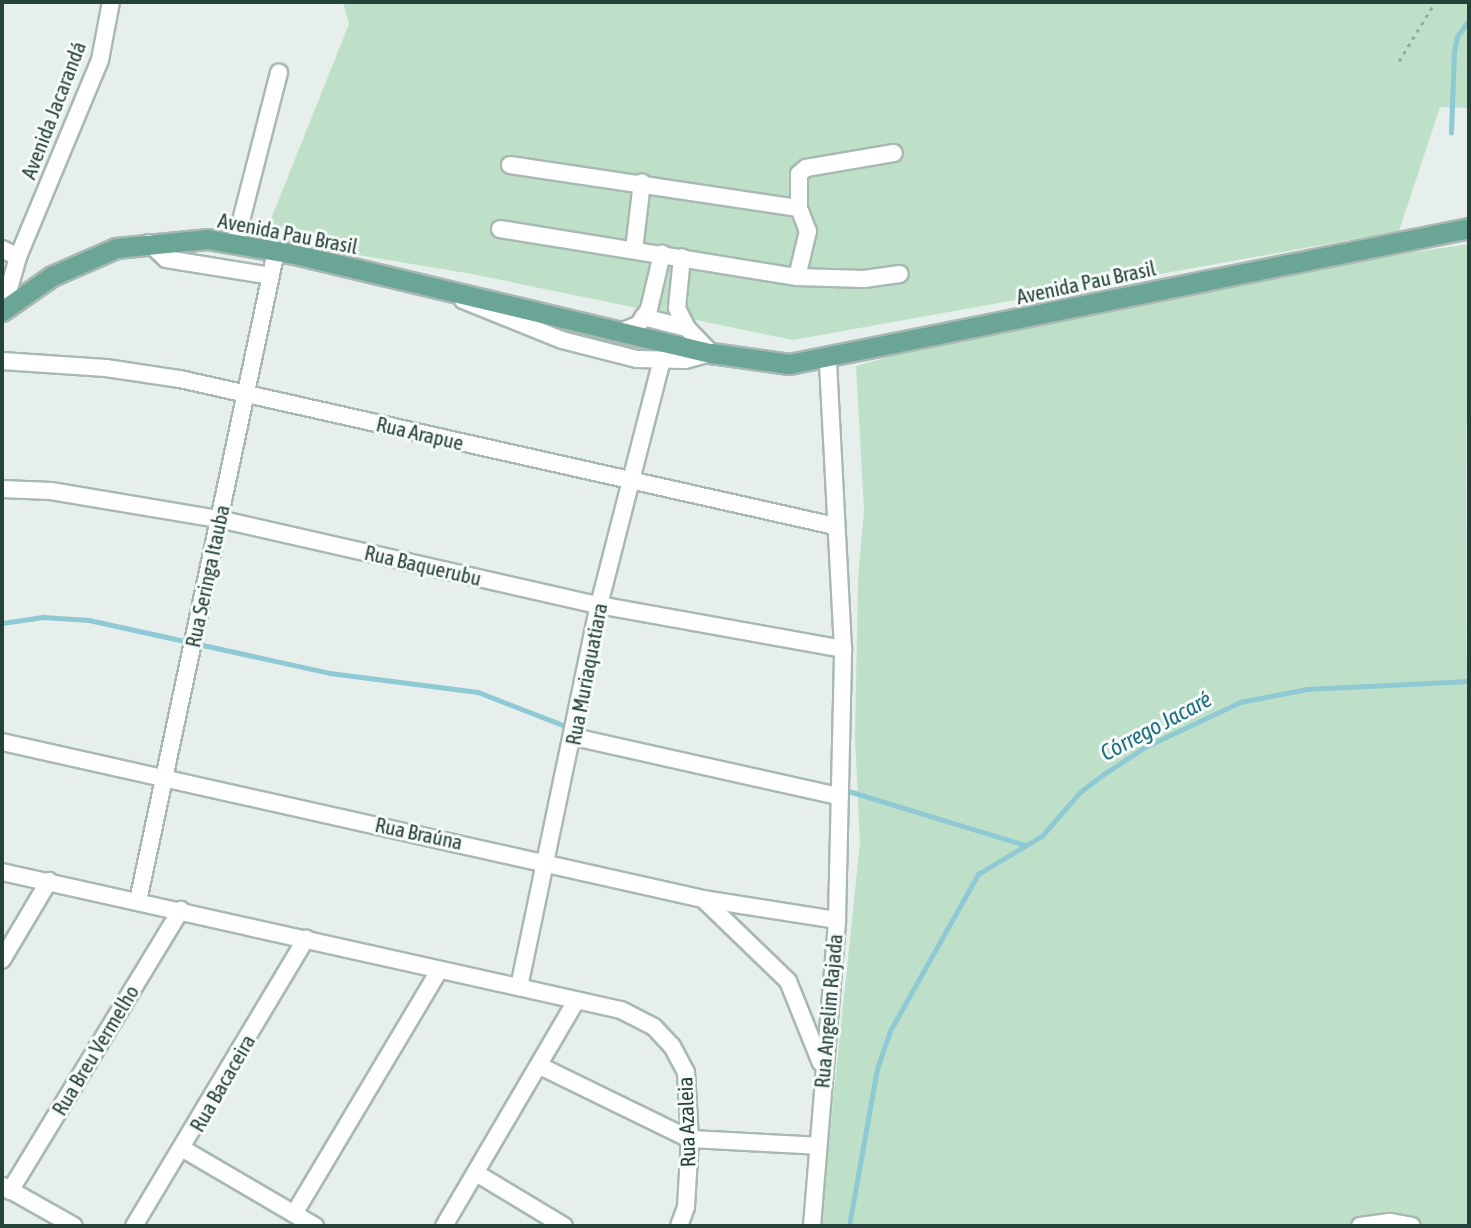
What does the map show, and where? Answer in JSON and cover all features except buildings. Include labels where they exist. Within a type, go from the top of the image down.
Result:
[{"type":"main road","name":"Avenida Pau Brasil","points":[[2,310],[52,276],[116,248],[207,239],[276,251],[451,295],[711,353],[789,364],[828,359],[1469,228]]},
{"type":"street","name":"Avenida Jacarandá","points":[[2,310],[18,257],[100,60],[111,2]]},
{"type":"street","points":[[235,244],[279,73]]},
{"type":"street","points":[[797,277],[807,231],[799,208],[799,174],[806,168],[894,153]]},
{"type":"street","points":[[510,165],[799,208]]},
{"type":"street","points":[[634,250],[642,183]]},
{"type":"street","points":[[500,229],[797,277],[864,279],[900,274]]},
{"type":"street","points":[[149,243],[166,258],[271,276]]},
{"type":"street","points":[[2,249],[18,257]]},
{"type":"street","name":"Rua Seringa Itauba","points":[[138,901],[276,251]]},
{"type":"street","points":[[622,331],[643,317],[662,254]]},
{"type":"street","points":[[682,257],[677,308],[687,328],[711,353]]},
{"type":"street","name":"Avenida Pau Brasil","points":[[451,295],[525,328],[661,363],[711,353]]},
{"type":"street","points":[[643,317],[687,328]]},
{"type":"street","points":[[828,359],[843,649]]},
{"type":"street","name":"Rua Arapue","points":[[2,361],[106,368],[245,393],[835,526]]},
{"type":"street","name":"Rua Muriaquatiara","points":[[519,987],[575,730],[599,605],[661,363]]},
{"type":"street","name":"Rua Baquerubu","points":[[2,489],[51,491],[219,519],[599,605],[843,649]]},
{"type":"street","name":"Rua Angelim Rajada","points":[[811,1226],[822,1065],[837,920],[843,649]]},
{"type":"street","points":[[575,730],[839,790]]},
{"type":"street","name":"Rua Braúna","points":[[2,742],[546,860],[703,899],[837,920]]},
{"type":"street","name":"Rua Azaleia","points":[[2,872],[181,910],[438,972],[621,1010],[654,1027],[673,1046],[686,1072],[690,1139],[685,1207],[679,1226]]},
{"type":"street","points":[[2,960],[49,881]]},
{"type":"street","points":[[703,899],[788,981],[822,1065]]},
{"type":"street","name":"Rua Breu Vermelho","points":[[6,1188],[181,910]]},
{"type":"street","name":"Rua Bacaceira","points":[[134,1226],[183,1149],[306,939]]},
{"type":"street","points":[[294,1214],[438,972]]},
{"type":"street","points":[[444,1226],[576,1001]]},
{"type":"street","points":[[540,1066],[690,1139],[818,1146]]},
{"type":"street","points":[[183,1149],[315,1226]]},
{"type":"street","points":[[476,1173],[564,1226]]},
{"type":"street","points":[[6,1188],[74,1226]]},
{"type":"street","points":[[1360,1226],[1390,1222],[1412,1226]]},
{"type":"path","points":[[1399,61],[1434,2]]},
{"type":"green space","points":[[343,2],[1469,2],[1469,108],[1440,107],[1399,231],[793,340],[472,274],[263,239],[349,24]]},
{"type":"green space","points":[[1469,244],[1466,478],[1469,1226],[820,1226],[860,843],[855,737],[858,579],[864,510],[856,366],[961,337],[1335,264]]},
{"type":"waterway","points":[[1451,133],[1454,52],[1457,37],[1469,20]]},
{"type":"waterway","points":[[2,623],[43,617],[89,620],[330,673],[478,692],[571,728]]},
{"type":"waterway","name":"Córrego Jacaré","points":[[849,1226],[877,1069],[890,1031],[978,874],[1042,836],[1080,792],[1145,747],[1240,702],[1307,689],[1469,681]]},
{"type":"waterway","points":[[726,763],[834,787]]},
{"type":"waterway","points":[[842,789],[1025,845]]}]
